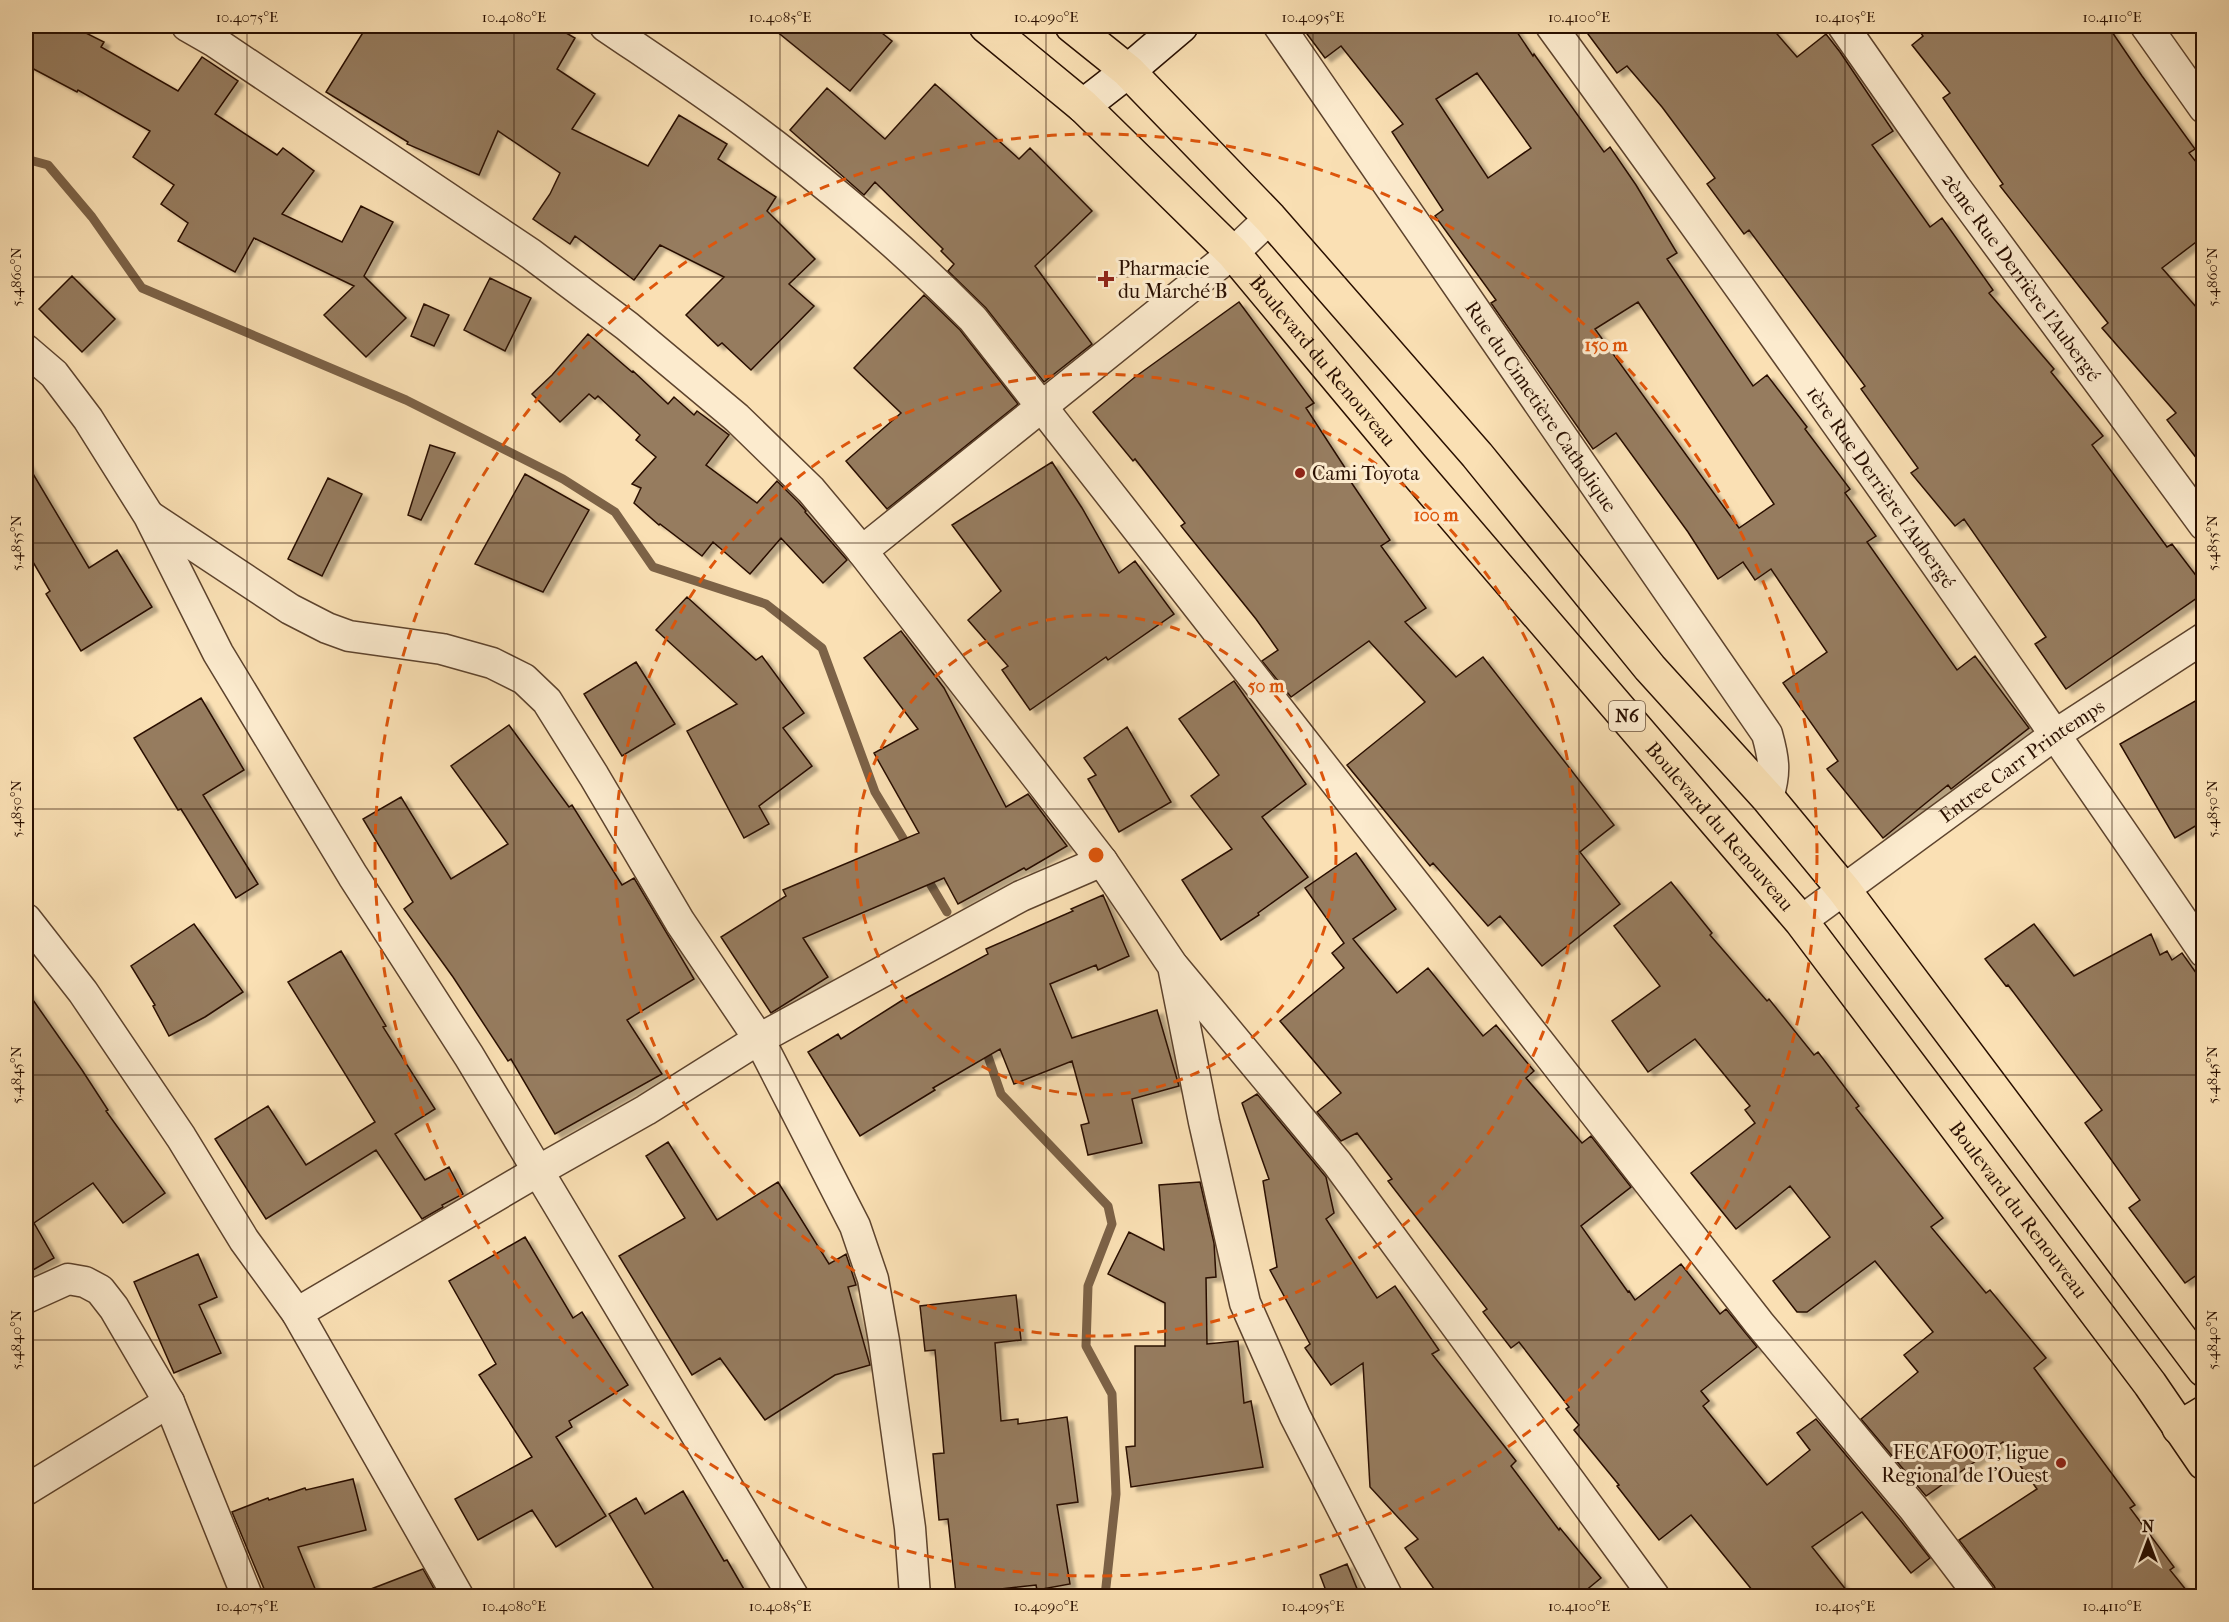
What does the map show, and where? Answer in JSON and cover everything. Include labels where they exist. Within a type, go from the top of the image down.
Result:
[{"type":"highway","name":"Boulevard du Renouveau","points":[[986,26],[1083,105],[1233,253],[1410,465],[1801,921],[2150,1384],[2191,1420],[2204,1463]]},
{"type":"highway","name":"N6","points":[[1072,26],[1128,72],[1270,218],[1477,455],[1650,668],[1768,798],[1844,890],[2204,1370]]},
{"type":"street","points":[[187,26],[215,42],[531,254],[627,326],[737,418],[812,490],[862,551],[1102,861],[1173,966],[1337,1163],[1654,1596]]},
{"type":"street","points":[[605,26],[744,123],[831,190],[931,276],[973,319],[1759,1323],[1914,1509],[1980,1596]]},
{"type":"street","points":[[1083,105],[1128,72],[1181,26]]},
{"type":"street","name":"Rue du Cimetière Catholique","points":[[1279,26],[1767,734],[1774,758],[1773,781],[1768,798]]},
{"type":"street","name":"1ère Rue Derrière l'Aubergé","points":[[1551,26],[1665,182],[2056,734],[2204,952]]},
{"type":"street","name":"2ème Rue Derrière l'Aubergé","points":[[1843,26],[1956,188],[2204,525]]},
{"type":"street","points":[[2146,26],[2204,108]]},
{"type":"street","points":[[862,551],[1233,253],[1270,218]]},
{"type":"street","points":[[26,350],[54,374],[88,419],[149,516],[218,653],[353,876],[469,1056],[793,1596]]},
{"type":"street","points":[[149,516],[290,609],[327,628],[349,636],[442,649],[492,663],[524,678],[547,701],[680,922],[759,1040],[855,1226],[873,1279],[884,1341],[903,1482],[915,1596]]},
{"type":"street","name":"Entree Carr Printemps","points":[[1801,921],[2056,734],[2204,639]]},
{"type":"street","points":[[297,1313],[646,1110],[759,1040],[1021,896],[1102,861]]},
{"type":"street","points":[[26,919],[83,992],[181,1137],[244,1240],[297,1313],[458,1596]]},
{"type":"street","points":[[1173,966],[1206,1134],[1245,1303],[1295,1416],[1388,1596]]},
{"type":"street","points":[[26,1298],[68,1279],[86,1282],[100,1290],[114,1308],[169,1402],[248,1596]]},
{"type":"street","points":[[26,1490],[169,1402]]},
{"type":"building","points":[[26,26],[72,26],[104,42],[101,47],[178,91],[202,57],[238,81],[215,114],[277,155],[283,148],[314,171],[282,214],[342,242],[361,206],[393,222],[364,276],[406,318],[366,357],[324,315],[354,286],[254,238],[235,272],[178,241],[188,223],[161,204],[174,185],[133,157],[150,131],[78,90],[77,92],[26,65]]},
{"type":"building","points":[[367,26],[554,26],[575,38],[557,69],[595,94],[572,129],[648,166],[679,115],[727,144],[718,159],[776,197],[767,211],[815,259],[789,284],[814,306],[751,370],[722,343],[718,346],[686,315],[724,277],[660,245],[634,280],[575,236],[570,244],[533,219],[550,194],[560,173],[498,131],[479,175],[407,144],[408,142],[326,92]]},
{"type":"building","points":[[770,26],[873,26],[892,41],[850,91]]},
{"type":"building","points":[[1301,26],[1513,26],[1604,152],[1610,147],[1636,185],[1677,253],[1667,259],[1753,386],[1767,375],[1850,489],[1845,493],[1876,536],[1867,542],[1957,670],[1975,656],[2029,728],[1951,789],[1948,785],[1883,838],[1827,769],[1838,761],[1783,683],[1827,652],[1771,569],[1755,580],[1743,562],[1718,579],[1688,532],[1616,433],[1593,449],[1491,303],[1496,300],[1435,216],[1443,210],[1392,132],[1403,124],[1341,46],[1325,58]],"holes":[[[1477,73],[1531,148],[1488,178],[1436,99]],[[1638,302],[1774,504],[1739,528],[1595,329]]]},
{"type":"building","points":[[1582,26],[1770,26],[1797,57],[1826,34],[1893,131],[1872,145],[1930,227],[1942,218],[1993,290],[1989,293],[2054,369],[2051,372],[2103,436],[2092,445],[2167,547],[2172,544],[2204,586],[2204,593],[2066,689],[2035,644],[2046,637],[1964,519],[1955,526],[1911,473],[1918,468],[1861,389],[1865,386],[1749,230],[1744,234],[1707,184],[1715,178],[1662,107],[1627,66],[1617,73]]},
{"type":"building","points":[[1916,26],[2108,26],[2195,149],[2189,153],[2204,172],[2204,236],[2162,268],[2204,316],[2204,468],[2167,420],[2176,413],[2102,328],[2108,323],[2000,186],[2003,184],[1943,98],[1950,93],[1912,45],[1923,36]]},
{"type":"building","points":[[935,84],[1019,159],[1030,148],[1092,211],[1035,266],[1092,344],[1044,382],[986,308],[948,271],[954,264],[941,251],[943,249],[875,182],[864,195],[790,130],[827,88],[885,139]]},
{"type":"building","points":[[72,276],[115,319],[82,352],[39,309]]},
{"type":"building","points":[[490,278],[531,298],[505,351],[464,330]]},
{"type":"building","points":[[924,295],[960,330],[1018,404],[887,509],[846,461],[901,413],[854,368]]},
{"type":"building","points":[[1239,302],[1314,403],[1306,408],[1390,540],[1381,546],[1426,608],[1405,622],[1456,677],[1483,657],[1614,825],[1580,852],[1620,904],[1542,966],[1500,916],[1488,926],[1433,863],[1430,866],[1347,765],[1425,702],[1369,641],[1291,697],[1262,661],[1278,650],[1181,526],[1185,523],[1135,459],[1133,461],[1093,412],[1135,377]]},
{"type":"building","points":[[424,304],[449,315],[434,346],[411,336]]},
{"type":"building","points":[[588,334],[668,404],[674,397],[694,415],[697,411],[729,435],[706,465],[757,503],[777,481],[806,511],[847,560],[823,583],[781,538],[750,574],[713,542],[702,556],[659,525],[634,503],[641,488],[632,484],[656,457],[636,440],[640,435],[598,396],[595,399],[589,394],[560,422],[532,394]]},
{"type":"building","points":[[430,445],[455,453],[421,520],[408,515]]},
{"type":"building","points":[[26,462],[89,568],[117,550],[152,607],[81,651],[46,594],[50,591],[26,550]]},
{"type":"building","points":[[1052,462],[1082,508],[1119,573],[1135,561],[1174,614],[1108,660],[1106,657],[1030,710],[1002,670],[1008,666],[968,620],[1001,591],[952,525]]},
{"type":"building","points":[[525,474],[589,510],[543,592],[475,564]]},
{"type":"building","points":[[328,478],[362,494],[322,576],[288,559]]},
{"type":"building","points":[[687,597],[756,660],[762,656],[804,713],[783,728],[812,766],[759,806],[769,824],[744,838],[687,731],[737,704],[656,630]]},
{"type":"building","points":[[901,631],[944,688],[1006,807],[1028,794],[1067,846],[1026,870],[1024,868],[958,904],[944,878],[803,938],[828,977],[771,1013],[721,937],[786,896],[783,890],[919,833],[874,753],[918,729],[864,658]]},
{"type":"building","points":[[636,662],[675,724],[622,756],[584,694]]},
{"type":"building","points":[[1234,681],[1306,784],[1262,817],[1308,877],[1258,913],[1259,915],[1221,940],[1182,880],[1232,849],[1191,796],[1219,775],[1179,719]]},
{"type":"building","points":[[2204,696],[2204,821],[2175,838],[2120,744]]},
{"type":"building","points":[[201,698],[244,770],[203,795],[258,884],[236,898],[134,738]]},
{"type":"building","points":[[509,725],[569,807],[572,805],[622,885],[634,878],[694,979],[627,1020],[662,1074],[555,1134],[511,1059],[508,1061],[453,977],[404,909],[413,902],[363,819],[401,797],[451,879],[508,844],[451,766]]},
{"type":"building","points":[[1127,727],[1171,802],[1119,832],[1088,779],[1096,775],[1084,758]]},
{"type":"building","points":[[1356,853],[1396,909],[1353,939],[1397,993],[1428,968],[1483,1036],[1496,1025],[1534,1071],[1526,1078],[1582,1143],[1591,1136],[1631,1187],[1581,1226],[1628,1292],[1635,1300],[1681,1264],[1720,1314],[1726,1309],[1757,1347],[1701,1391],[1709,1401],[1703,1406],[1767,1485],[1810,1450],[1797,1433],[1816,1419],[1930,1558],[1911,1573],[1862,1512],[1812,1547],[1851,1596],[1757,1596],[1691,1515],[1659,1540],[1617,1486],[1619,1485],[1574,1430],[1579,1425],[1566,1409],[1569,1407],[1519,1342],[1511,1348],[1483,1312],[1487,1309],[1388,1181],[1392,1179],[1357,1133],[1341,1141],[1317,1112],[1341,1093],[1280,1021],[1344,968],[1332,953],[1344,943],[1305,888]]},
{"type":"building","points":[[1671,882],[1712,933],[1710,935],[1767,1001],[1769,999],[1814,1055],[1818,1052],[1859,1106],[1856,1108],[1943,1218],[1931,1227],[1986,1293],[1990,1290],[2046,1358],[2034,1368],[2135,1505],[2130,1508],[2174,1567],[2170,1570],[2191,1596],[1999,1596],[1959,1540],[2037,1489],[2003,1442],[1926,1496],[1861,1419],[1918,1372],[1904,1355],[1933,1332],[1875,1261],[1807,1312],[1797,1312],[1773,1281],[1830,1237],[1790,1186],[1736,1229],[1691,1173],[1755,1123],[1745,1110],[1750,1106],[1695,1039],[1648,1072],[1612,1021],[1660,986],[1614,926]]},
{"type":"building","points":[[1103,895],[1129,956],[1098,970],[1096,965],[1050,984],[1072,1038],[1157,1010],[1179,1086],[1132,1099],[1142,1143],[1088,1155],[1081,1125],[1089,1123],[1072,1061],[1014,1084],[1000,1049],[933,1088],[935,1090],[860,1136],[808,1052],[838,1034],[841,1039],[901,1001],[988,954],[986,949],[1073,911],[1071,909]]},
{"type":"building","points":[[194,924],[243,992],[205,1017],[169,1036],[153,1006],[155,1005],[131,966]]},
{"type":"building","points":[[2034,924],[2074,976],[2151,934],[2160,955],[2167,951],[2172,960],[2182,953],[2204,984],[2204,1270],[2185,1283],[2129,1208],[2140,1200],[2085,1123],[2102,1110],[2008,985],[2006,986],[1985,959]]},
{"type":"building","points":[[341,951],[386,1026],[383,1027],[435,1109],[395,1134],[425,1180],[449,1167],[463,1194],[422,1219],[376,1150],[266,1219],[215,1139],[268,1106],[306,1165],[375,1122],[288,982]]},
{"type":"building","points":[[26,990],[82,1070],[108,1110],[106,1111],[165,1193],[123,1223],[93,1183],[34,1223],[54,1258],[26,1274]]},
{"type":"building","points":[[1257,1094],[1326,1177],[1334,1213],[1326,1219],[1377,1298],[1395,1286],[1439,1350],[1432,1354],[1516,1461],[1511,1466],[1559,1530],[1560,1528],[1601,1578],[1579,1596],[1439,1596],[1405,1548],[1418,1539],[1370,1487],[1363,1363],[1331,1385],[1305,1348],[1310,1344],[1270,1270],[1277,1267],[1263,1181],[1269,1179],[1242,1103]]},
{"type":"building","points":[[668,1142],[717,1220],[778,1182],[829,1264],[846,1254],[856,1285],[848,1287],[870,1365],[835,1375],[765,1420],[720,1358],[692,1375],[619,1256],[685,1218],[646,1156]]},
{"type":"building","points":[[1200,1182],[1214,1243],[1216,1277],[1206,1278],[1207,1344],[1238,1341],[1244,1403],[1251,1401],[1263,1467],[1131,1487],[1126,1447],[1135,1446],[1135,1346],[1165,1346],[1165,1303],[1108,1274],[1129,1232],[1164,1250],[1159,1185]]},
{"type":"building","points":[[525,1237],[573,1318],[582,1312],[628,1385],[569,1421],[572,1427],[556,1437],[606,1516],[556,1547],[532,1510],[478,1540],[455,1499],[532,1457],[479,1375],[496,1364],[449,1281]]},
{"type":"building","points":[[198,1254],[217,1297],[199,1305],[221,1353],[174,1373],[134,1282]]},
{"type":"building","points":[[1016,1295],[1021,1340],[995,1343],[1001,1421],[1018,1419],[1018,1424],[1067,1417],[1078,1502],[1057,1505],[1070,1584],[1037,1590],[1036,1585],[956,1594],[948,1519],[939,1520],[933,1454],[944,1453],[935,1350],[925,1351],[920,1306]]},
{"type":"building","points":[[353,1479],[366,1530],[298,1547],[318,1596],[267,1596],[232,1512],[268,1498],[269,1500],[305,1488],[306,1490]]},
{"type":"building","points":[[683,1491],[724,1561],[727,1560],[748,1596],[658,1596],[609,1514],[636,1498],[645,1514]]},
{"type":"building","points":[[1347,1564],[1360,1596],[1328,1596],[1320,1575]]},
{"type":"building","points":[[423,1569],[438,1596],[359,1596],[358,1594]]},
{"type":"waterway","points":[[26,159],[48,165],[92,217],[142,288],[406,400],[563,479],[615,512],[653,567],[766,604],[822,648],[875,792],[909,848]]},
{"type":"waterway","points":[[925,875],[947,912]]},
{"type":"waterway","points":[[984,1045],[1001,1094],[1108,1206],[1112,1224],[1088,1286],[1086,1346],[1112,1394],[1116,1494],[1105,1596]]},
{"type":"place","name":"Pharmacie du Marché B","points":[[1106,279]]},
{"type":"place","name":"Cami Toyota","points":[[1300,473]]},
{"type":"place","name":"FECAFOOT, ligue Regional de l'Ouest","points":[[2061,1463]]}]
